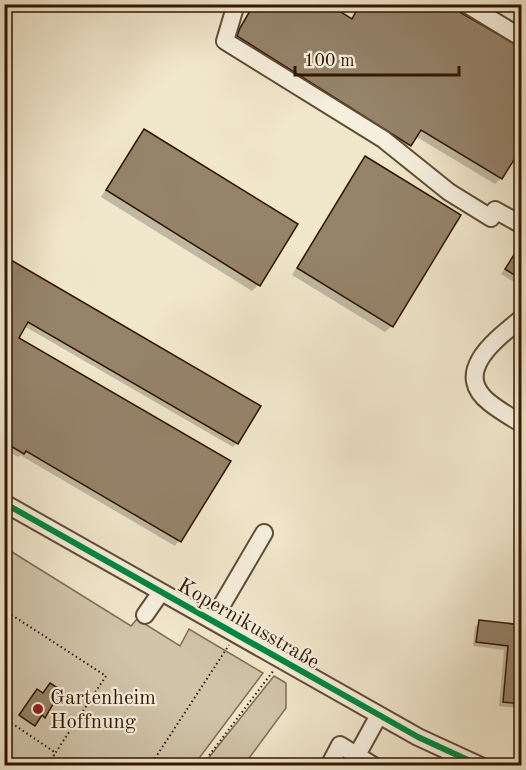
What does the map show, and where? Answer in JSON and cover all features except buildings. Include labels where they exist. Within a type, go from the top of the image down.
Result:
[{"type":"street","points":[[236,4],[225,41],[382,139],[449,192],[493,214],[522,225]]},
{"type":"street","points":[[466,4],[522,39]]},
{"type":"street","points":[[522,318],[489,346],[477,363],[474,374],[478,390],[488,402],[522,424]]},
{"type":"street","name":"Kopernikusstraße","points":[[4,503],[418,737],[481,765]]},
{"type":"street","points":[[213,620],[264,533]]},
{"type":"street","points":[[145,615],[161,592]]},
{"type":"street","points":[[357,755],[379,715]]},
{"type":"street","points":[[329,765],[340,745],[374,765]]},
{"type":"path","points":[[515,4],[522,9]]},
{"type":"path","points":[[4,610],[106,676],[47,765]]},
{"type":"path","points":[[150,765],[237,634]]},
{"type":"path","points":[[201,765],[281,660]]},
{"type":"path","points":[[4,718],[50,748],[54,755]]},
{"type":"shaded area","points":[[4,547],[131,626],[137,619],[180,646],[189,629],[263,673],[194,765],[5,765]]},
{"type":"shaded area","points":[[274,676],[286,683],[286,708],[244,765],[203,765]]},
{"type":"cycle path","points":[[4,503],[418,737],[481,766]]},
{"type":"place","name":"Gartenheim Hoffnung","points":[[38,709]]}]
